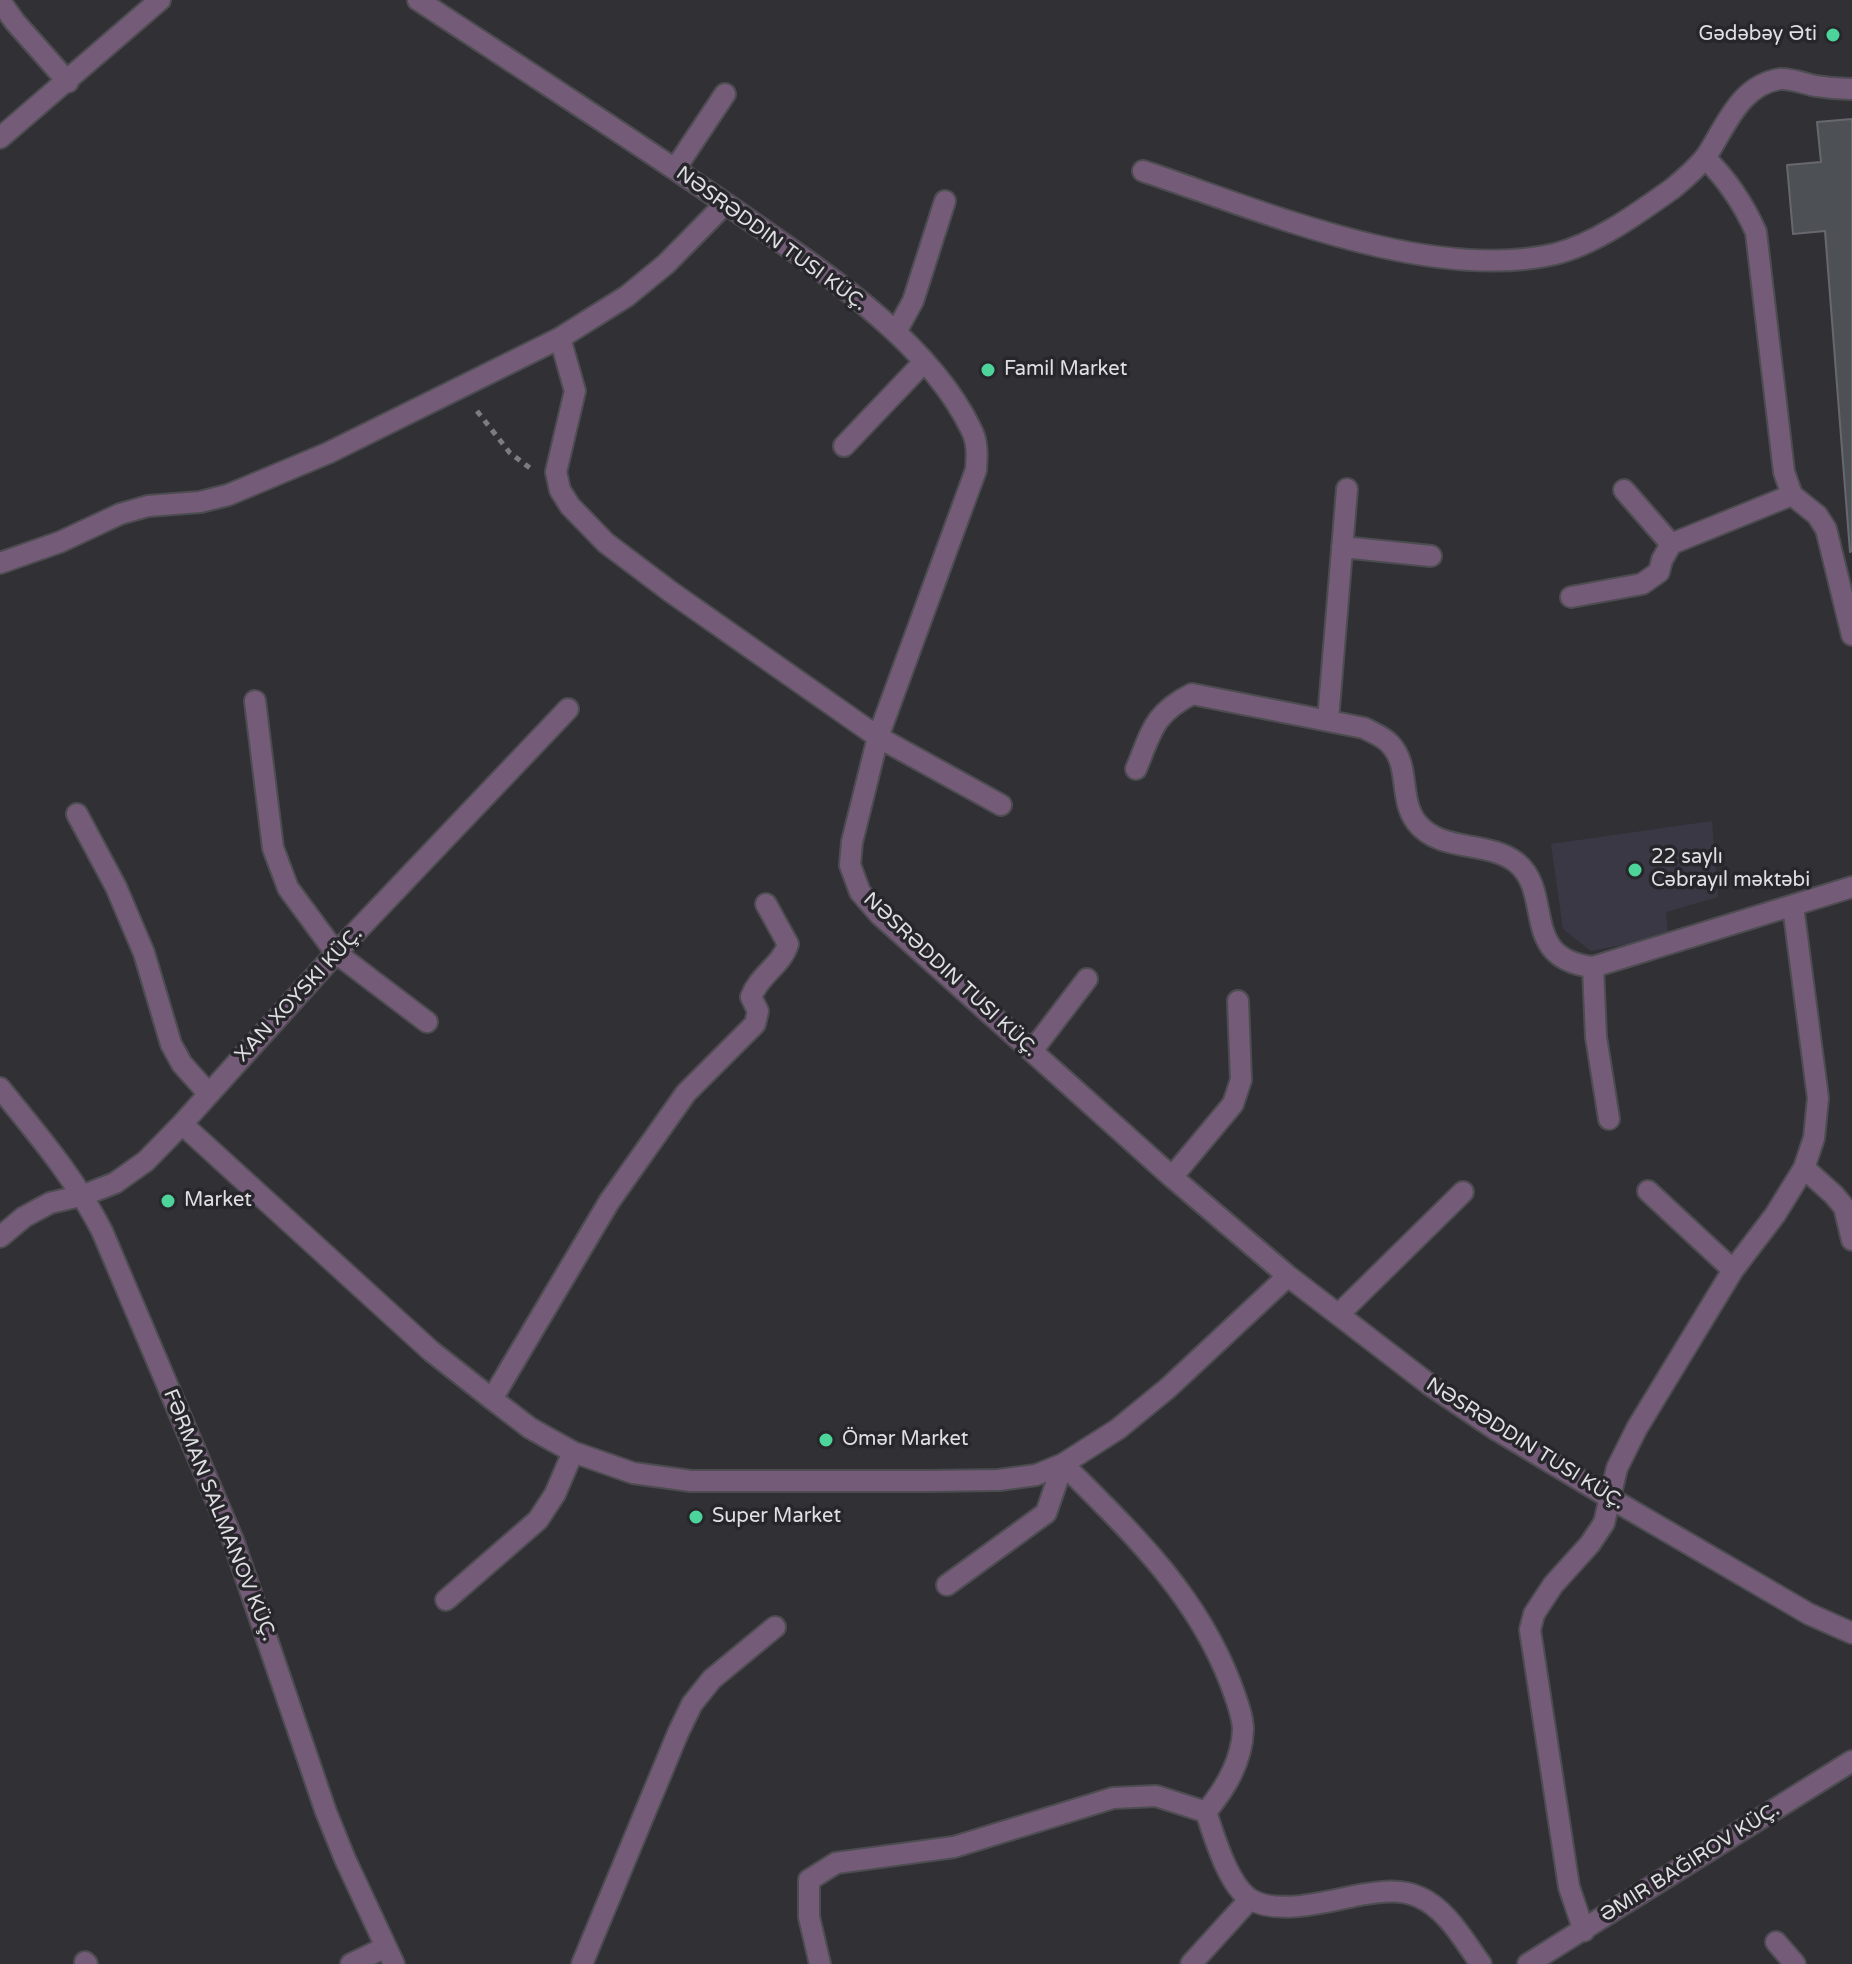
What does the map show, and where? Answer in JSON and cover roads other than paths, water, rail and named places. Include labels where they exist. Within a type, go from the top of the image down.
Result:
[{"type":"street","points":[[0,138],[160,0]]},
{"type":"street","name":"NƏSRƏDDIN TUSI KÜÇ.","points":[[418,0],[675,169],[832,278],[896,332],[924,362],[960,408],[973,431],[977,449],[976,470],[878,737],[852,842],[850,865],[860,892],[879,914],[1172,1177],[1288,1276],[1430,1385],[1495,1429],[1610,1498],[1809,1614],[1852,1633]]},
{"type":"street","points":[[0,1],[68,82]]},
{"type":"street","points":[[1143,171],[1345,238],[1451,260],[1509,261],[1558,253],[1614,229],[1675,187],[1705,158],[1732,110],[1757,88],[1781,79],[1852,89]]},
{"type":"street","points":[[675,169],[725,94]]},
{"type":"street","points":[[1705,158],[1726,178],[1744,205],[1756,232],[1784,472],[1792,495],[1817,515],[1826,529],[1852,635]]},
{"type":"street","points":[[896,332],[913,301],[945,201]]},
{"type":"street","points":[[0,563],[60,542],[120,514],[148,506],[200,502],[228,495],[328,453],[560,338],[627,296],[666,264],[725,204]]},
{"type":"street","points":[[560,338],[575,391],[556,472],[560,490],[570,506],[606,543],[671,592],[878,737],[1001,805]]},
{"type":"street","points":[[844,446],[924,362]]},
{"type":"street","points":[[1328,720],[1347,489]]},
{"type":"street","points":[[1624,490],[1671,544]]},
{"type":"street","points":[[1571,597],[1642,584],[1659,572],[1671,544],[1792,495]]},
{"type":"street","points":[[1342,547],[1431,556]]},
{"type":"street","points":[[1136,769],[1158,718],[1171,704],[1192,694],[1364,728],[1389,741],[1401,759],[1407,808],[1418,825],[1433,837],[1498,854],[1516,862],[1528,877],[1544,934],[1557,955],[1572,965],[1593,967],[1852,887]]},
{"type":"street","points":[[255,701],[273,848],[288,888],[336,953],[427,1022]]},
{"type":"street","name":"XAN XOYSKI KÜÇ.","points":[[0,1237],[24,1217],[50,1203],[115,1183],[146,1161],[336,953],[568,709]]},
{"type":"street","points":[[77,814],[116,887],[144,953],[171,1044],[182,1064],[208,1093]]},
{"type":"street","points":[[492,1399],[609,1202],[686,1093],[755,1024],[758,1011],[751,997],[756,983],[785,954],[788,944],[766,904]]},
{"type":"street","points":[[1584,1931],[1569,1887],[1530,1630],[1534,1614],[1553,1585],[1590,1544],[1604,1523],[1617,1468],[1637,1428],[1733,1270],[1775,1215],[1804,1168],[1814,1138],[1818,1098],[1793,906]]},
{"type":"street","points":[[1593,967],[1596,1037],[1609,1119]]},
{"type":"street","points":[[1032,1051],[1087,979]]},
{"type":"street","points":[[1172,1177],[1233,1104],[1241,1080],[1238,1001]]},
{"type":"street","name":"FƏRMAN SALMANOV KÜÇ.","points":[[0,1088],[84,1195],[109,1246],[233,1540],[326,1812],[390,1955]]},
{"type":"street","points":[[182,1124],[431,1351],[530,1428],[573,1452],[633,1473],[691,1481],[999,1480],[1036,1475],[1063,1464],[1118,1429],[1168,1388],[1288,1276]]},
{"type":"street","points":[[1804,1168],[1844,1207],[1852,1240]]},
{"type":"street","points":[[1648,1191],[1733,1270]]},
{"type":"street","points":[[1340,1313],[1463,1192]]},
{"type":"street","points":[[446,1600],[538,1520],[555,1494],[573,1452]]},
{"type":"street","points":[[947,1585],[1046,1513],[1063,1464]]},
{"type":"street","points":[[1063,1464],[1147,1548],[1183,1593],[1218,1652],[1243,1729],[1236,1763],[1225,1789],[1206,1812]]},
{"type":"street","points":[[582,1964],[692,1704],[712,1679],[775,1627]]},
{"type":"street","points":[[1528,1964],[1852,1761]]},
{"type":"street","points":[[820,1964],[809,1917],[809,1880],[836,1863],[954,1847],[1113,1798],[1156,1796],[1206,1812]]},
{"type":"street","points":[[1206,1812],[1231,1875],[1250,1899],[1273,1906],[1303,1906],[1385,1890],[1419,1897],[1445,1916],[1481,1964]]},
{"type":"street","points":[[1191,1964],[1250,1899]]},
{"type":"street","points":[[1776,1942],[1795,1964]]},
{"type":"street","points":[[351,1964],[390,1955]]},
{"type":"place","name":"Gədəbəy Əti","points":[[1833,35]]},
{"type":"place","name":"Famil Market","points":[[988,370]]},
{"type":"place","name":"22 saylı Cəbrayıl məktəbi","points":[[1635,870]]},
{"type":"place","name":"Market","points":[[168,1201]]},
{"type":"place","name":"Ömər Market","points":[[826,1440]]},
{"type":"place","name":"Super Market","points":[[696,1517]]}]
